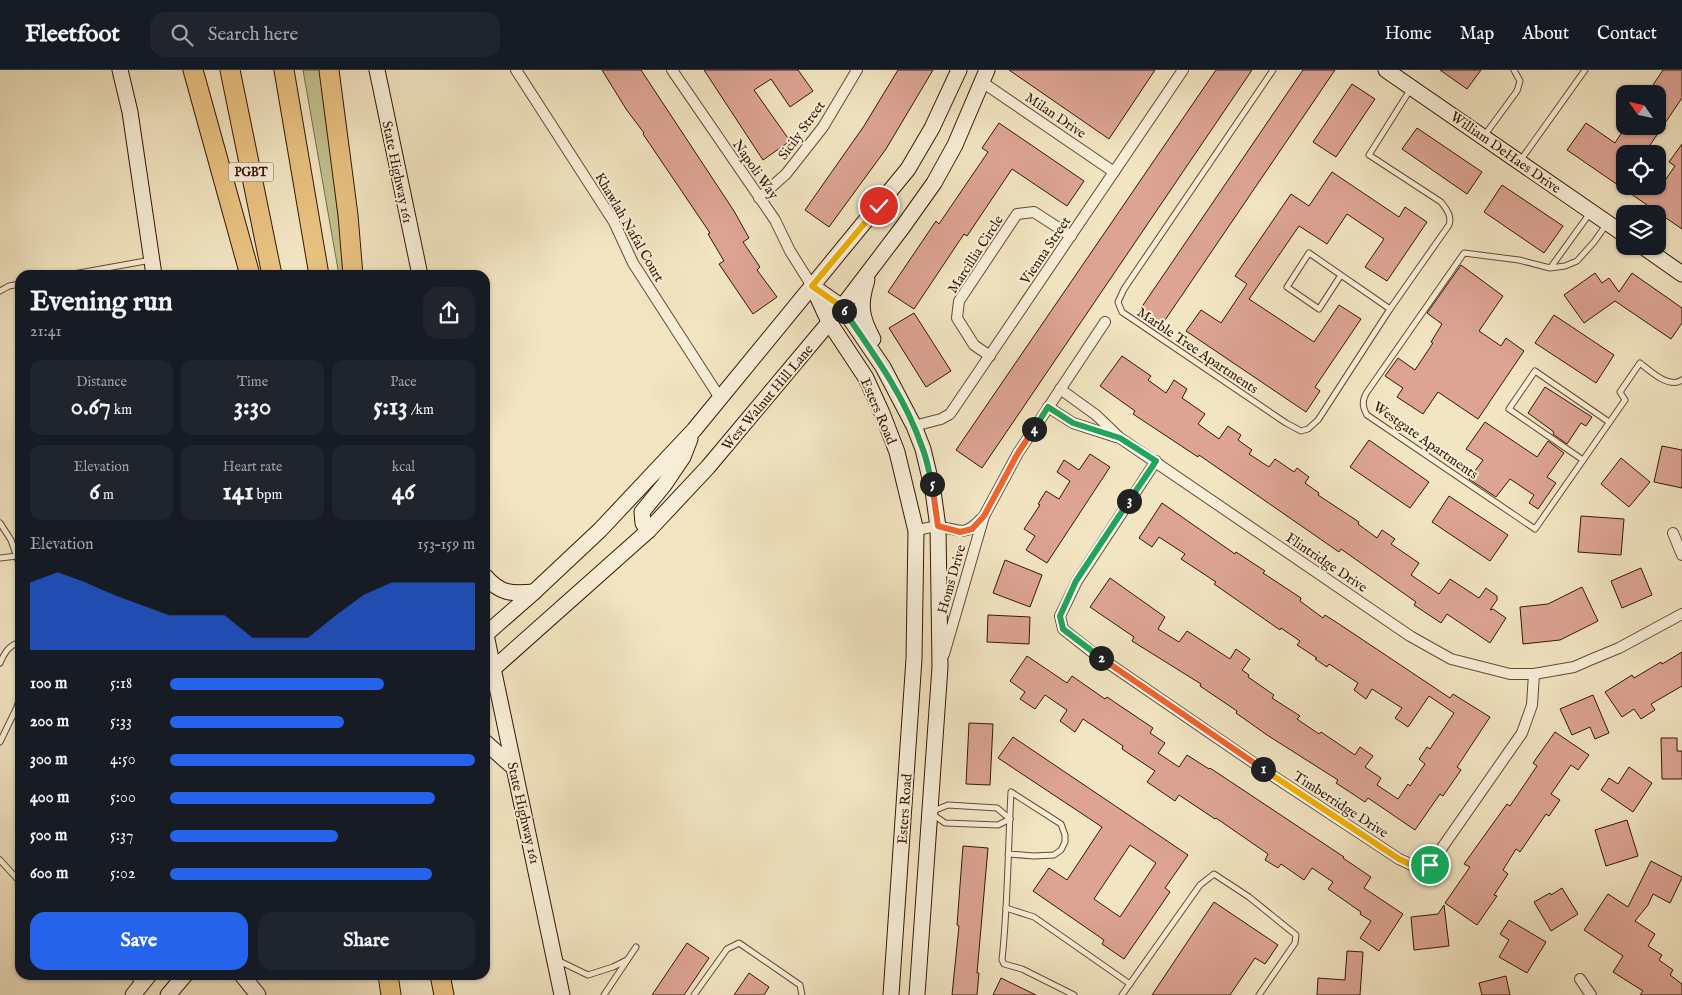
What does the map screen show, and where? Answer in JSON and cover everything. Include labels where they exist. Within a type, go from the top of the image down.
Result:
[{"type":"highway","points":[[193,70],[249,270]]},
{"type":"highway","name":"PGBT","points":[[230,70],[271,270]]},
{"type":"highway","points":[[284,70],[318,270]]},
{"type":"highway","points":[[329,70],[347,205],[353,270]]},
{"type":"highway","points":[[389,980],[391,995]]},
{"type":"highway","points":[[441,980],[444,995]]},
{"type":"main road","points":[[120,70],[130,112],[153,270]]},
{"type":"main road","name":"State Highway 161","points":[[377,70],[419,270]]},
{"type":"main road","points":[[490,630],[534,592],[600,530],[694,430],[908,169],[932,128],[959,70]]},
{"type":"main road","name":"William DeHaes Drive","points":[[1386,70],[1616,229]]},
{"type":"main road","name":"West Walnut Hill Lane","points":[[490,671],[648,531],[708,467],[842,307],[934,183],[955,145],[985,76]]},
{"type":"main road","points":[[1655,255],[1682,274]]},
{"type":"main road","points":[[870,271],[862,296],[863,318],[886,362],[896,391]]},
{"type":"main road","name":"Esters Road","points":[[812,286],[842,307],[883,367],[914,426],[923,449],[933,491],[938,526],[940,667],[917,995]]},
{"type":"main road","name":"Esters Road","points":[[812,286],[829,322],[866,378],[882,413],[897,452],[916,531],[914,659],[891,995]]},
{"type":"main road","points":[[648,531],[643,523],[642,512],[683,457],[694,430]]},
{"type":"main road","points":[[490,582],[494,587],[514,594],[534,592]]},
{"type":"main road","name":"State Highway 161","points":[[490,676],[513,767],[556,959],[562,995]]},
{"type":"main road","points":[[490,746],[513,767]]},
{"type":"main road","points":[[904,811],[930,812]]},
{"type":"main road","points":[[168,995],[181,980]]},
{"type":"main road","points":[[246,980],[259,995]]},
{"type":"main road","points":[[256,980],[259,995]]},
{"type":"street","name":"Khawlah Nafal Court","points":[[516,70],[614,222],[633,263],[720,398]]},
{"type":"street","name":"Napoli Way","points":[[672,70],[758,198],[775,220],[790,251],[812,286]]},
{"type":"street","name":"Vienna Street","points":[[914,426],[941,420],[950,414],[1183,70]]},
{"type":"street","name":"Sicily Street","points":[[758,198],[786,174],[823,128],[853,72]]},
{"type":"street","name":"Milan Drive","points":[[985,76],[1114,172]]},
{"type":"street","name":"Marcillia Circle","points":[[990,356],[974,345],[957,318],[959,301],[1017,214],[1034,212],[1071,236]]},
{"type":"street","name":"Homs Drive","points":[[940,667],[984,516],[1018,453],[1105,322]]},
{"type":"street","name":"Flintridge Drive","points":[[1060,389],[1096,415],[1120,438],[1410,636],[1452,659],[1510,674],[1534,674]]},
{"type":"street","name":"Flintridge Drive","points":[[1048,407],[1073,423],[1120,438]]},
{"type":"street","name":"Timberridge Drive","points":[[1156,461],[1076,581],[1060,616],[1063,629],[1092,652],[1264,770],[1399,859],[1416,867],[1430,865],[1522,733],[1532,705],[1534,674]]},
{"type":"street","points":[[916,531],[938,526],[960,532],[972,529],[984,516]]},
{"type":"street","points":[[1674,533],[1682,556]]},
{"type":"street","points":[[1534,674],[1574,666],[1590,660],[1619,648],[1682,614]]},
{"type":"street","points":[[1580,979],[1591,995]]},
{"type":"lane","name":"Marble Tree Apartments","points":[[1273,70],[1124,289],[1118,302],[1122,312],[1301,431],[1314,426],[1390,309],[1446,231],[1451,220],[1441,202],[1369,155],[1412,87]]},
{"type":"lane","points":[[1484,137],[1517,91],[1520,81],[1514,70]]},
{"type":"lane","points":[[1520,162],[1585,70]]},
{"type":"lane","points":[[1550,268],[1591,211]]},
{"type":"lane","name":"Westgate Apartments","points":[[1608,223],[1577,261],[1565,266],[1550,268],[1519,260],[1464,253],[1367,392],[1363,408],[1367,415],[1535,529],[1625,400],[1620,392],[1640,363],[1670,382],[1682,380]]},
{"type":"lane","points":[[1341,275],[1318,309],[1287,288],[1309,253],[1341,275],[1390,309]]},
{"type":"lane","points":[[94,270],[152,259]]},
{"type":"lane","points":[[0,291],[15,285]]},
{"type":"lane","points":[[1583,460],[1509,409],[1535,371],[1610,422]]},
{"type":"lane","points":[[0,523],[11,540],[15,551]]},
{"type":"lane","points":[[0,558],[15,556]]},
{"type":"lane","points":[[0,663],[6,651],[15,644]]},
{"type":"lane","points":[[1,738],[15,711]]},
{"type":"lane","points":[[1008,854],[1054,855],[1061,850],[1065,842],[1065,835],[1061,824],[1011,792],[1002,960],[1004,964],[1022,969],[1074,995]]},
{"type":"lane","points":[[930,812],[948,805],[997,808],[1010,819]]},
{"type":"lane","points":[[930,812],[945,823],[998,825],[1010,819]]},
{"type":"lane","points":[[0,860],[15,876]]},
{"type":"lane","points":[[1122,995],[1200,886],[1214,874],[1248,897],[1296,935],[1295,943],[1259,995]]},
{"type":"lane","points":[[1006,908],[1034,917],[1130,984]]},
{"type":"lane","points":[[694,995],[727,949],[739,943],[800,985],[802,995]]},
{"type":"lane","points":[[604,995],[636,947]]},
{"type":"lane","points":[[556,959],[588,975],[613,967],[627,960]]},
{"type":"shaded area","points":[[303,70],[321,70],[344,270],[338,270]]},
{"type":"building","points":[[602,70],[641,70],[734,211],[749,238],[743,242],[760,267],[757,270],[777,297],[753,314],[719,264],[724,261],[708,234],[710,233],[626,109]]},
{"type":"building","points":[[704,70],[798,70],[813,91],[790,107],[771,79],[754,90],[790,141],[763,160]]},
{"type":"building","points":[[898,70],[933,70],[886,149],[829,227],[805,210],[864,126]]},
{"type":"building","points":[[1009,70],[1155,70],[1109,139]]},
{"type":"building","points":[[1216,70],[1252,70],[982,468],[956,450]]},
{"type":"building","points":[[1303,70],[1335,70],[1161,326],[1139,311]]},
{"type":"building","points":[[1440,70],[1481,70],[1467,89]]},
{"type":"building","points":[[1663,70],[1682,70],[1682,98],[1666,122],[1666,85],[1653,85]]},
{"type":"building","points":[[1352,84],[1375,99],[1336,157],[1313,142]]},
{"type":"building","points":[[999,123],[1084,181],[1067,206],[1012,169],[967,236],[964,234],[914,309],[888,292],[936,221],[939,224],[988,152],[982,148]]},
{"type":"building","points":[[1586,123],[1615,143],[1620,135],[1657,135],[1650,145],[1616,145],[1616,184],[1567,150]]},
{"type":"building","points":[[1417,128],[1482,172],[1467,194],[1402,149]]},
{"type":"building","points":[[1682,144],[1682,229],[1666,218],[1666,205],[1647,205],[1633,195],[1666,195],[1666,179],[1675,166],[1669,162]]},
{"type":"building","points":[[1332,172],[1399,217],[1405,207],[1427,222],[1387,281],[1365,267],[1384,239],[1347,214],[1327,244],[1299,226],[1249,299],[1314,342],[1339,305],[1361,319],[1315,387],[1320,391],[1306,412],[1186,331],[1201,310],[1221,323],[1247,284],[1235,276],[1291,194],[1309,206]]},
{"type":"building","points":[[1502,185],[1563,226],[1544,253],[1484,212]]},
{"type":"building","points":[[1461,265],[1503,296],[1479,331],[1501,346],[1506,338],[1524,351],[1478,419],[1438,392],[1423,414],[1397,397],[1403,388],[1385,376],[1398,358],[1415,370],[1433,343],[1431,342],[1442,324],[1427,313]]},
{"type":"building","points":[[1595,273],[1602,283],[1609,278],[1619,292],[1632,273],[1682,308],[1682,323],[1671,339],[1615,301],[1584,323],[1564,295]]},
{"type":"building","points":[[914,313],[951,371],[926,387],[889,328]]},
{"type":"building","points":[[1554,315],[1614,355],[1596,383],[1535,343]]},
{"type":"building","points":[[1122,356],[1151,376],[1148,380],[1166,393],[1174,380],[1187,389],[1182,398],[1205,414],[1198,424],[1219,439],[1228,426],[1241,435],[1238,440],[1252,450],[1249,454],[1269,467],[1275,459],[1294,472],[1297,468],[1309,477],[1305,483],[1319,493],[1318,495],[1359,522],[1358,524],[1377,538],[1382,530],[1395,539],[1391,544],[1419,563],[1411,575],[1439,594],[1450,579],[1479,598],[1486,588],[1497,596],[1497,600],[1490,610],[1493,609],[1506,618],[1490,643],[1447,614],[1441,623],[1414,605],[1416,602],[1341,549],[1339,552],[1199,455],[1198,457],[1133,414],[1135,411],[1100,386]]},
{"type":"building","points":[[1545,387],[1592,417],[1586,426],[1581,423],[1567,444],[1528,413]]},
{"type":"building","points":[[1485,422],[1537,457],[1548,441],[1564,453],[1547,477],[1556,483],[1538,509],[1529,503],[1534,495],[1510,479],[1496,497],[1469,479],[1483,460],[1466,449]]},
{"type":"building","points":[[1369,440],[1429,482],[1410,508],[1350,467]]},
{"type":"building","points":[[1662,446],[1682,450],[1682,488],[1654,482]]},
{"type":"building","points":[[1090,454],[1110,467],[1047,563],[1026,550],[1035,536],[1024,529],[1040,505],[1038,504],[1046,491],[1059,499],[1070,481],[1057,472],[1064,460],[1079,470]]},
{"type":"building","points":[[1621,458],[1650,482],[1629,507],[1601,484]]},
{"type":"building","points":[[1449,496],[1508,535],[1490,561],[1432,522]]},
{"type":"building","points":[[1162,503],[1235,554],[1236,552],[1265,571],[1263,573],[1301,598],[1300,601],[1323,618],[1325,615],[1450,698],[1453,694],[1490,717],[1457,767],[1461,770],[1443,796],[1440,794],[1415,830],[1368,798],[1365,802],[1336,783],[1338,780],[1267,735],[1236,713],[1237,711],[1200,686],[1201,684],[1132,641],[1134,637],[1090,607],[1110,578],[1165,617],[1158,629],[1179,642],[1187,631],[1230,659],[1236,649],[1250,659],[1242,670],[1249,675],[1248,677],[1274,695],[1272,698],[1300,716],[1297,719],[1319,734],[1321,732],[1355,755],[1360,747],[1373,756],[1365,767],[1381,778],[1377,785],[1398,799],[1408,784],[1410,786],[1425,764],[1419,759],[1427,747],[1430,749],[1454,713],[1429,696],[1408,727],[1395,718],[1402,708],[1372,689],[1366,699],[1354,690],[1358,683],[1329,664],[1327,667],[1315,659],[1317,658],[1297,645],[1300,641],[1281,628],[1280,630],[1214,584],[1216,582],[1181,559],[1185,554],[1159,537],[1152,547],[1139,538]]},
{"type":"building","points":[[1581,516],[1624,519],[1621,555],[1578,552]]},
{"type":"building","points":[[1005,560],[1042,575],[1030,607],[993,593]]},
{"type":"building","points":[[1641,568],[1652,595],[1622,608],[1611,581]]},
{"type":"building","points":[[1582,587],[1598,621],[1560,640],[1523,644],[1520,607],[1548,604]]},
{"type":"building","points":[[988,615],[1030,617],[1029,644],[987,642]]},
{"type":"building","points":[[1682,652],[1682,686],[1651,704],[1655,710],[1641,719],[1634,709],[1622,717],[1605,692],[1632,675],[1634,678]]},
{"type":"building","points":[[1027,656],[1067,683],[1072,676],[1105,699],[1107,697],[1153,728],[1150,733],[1165,743],[1158,753],[1179,767],[1187,755],[1210,768],[1371,877],[1364,888],[1403,914],[1379,951],[1360,938],[1371,921],[1328,889],[1333,882],[1312,868],[1304,880],[1281,864],[1278,868],[1265,860],[1268,854],[1216,818],[1179,795],[1175,801],[1147,782],[1155,771],[1122,749],[1123,746],[1083,719],[1075,732],[1060,721],[1067,710],[1045,695],[1035,709],[1020,699],[1025,692],[1010,681]]},
{"type":"building","points":[[1593,695],[1609,733],[1595,739],[1590,727],[1572,735],[1560,709]]},
{"type":"building","points":[[969,723],[993,724],[990,785],[966,784]]},
{"type":"building","points":[[1555,732],[1589,755],[1578,770],[1571,765],[1551,794],[1560,800],[1549,816],[1546,814],[1520,852],[1516,849],[1503,870],[1508,874],[1494,895],[1497,896],[1477,925],[1445,903],[1470,867],[1464,864],[1507,804],[1510,806],[1537,766],[1533,763]]},
{"type":"building","points":[[1013,737],[1188,855],[1165,888],[1170,892],[1124,959],[1102,944],[1104,940],[1033,891],[1049,868],[1067,880],[1102,827],[998,758]],"holes":[[[1130,845],[1156,863],[1120,917],[1094,899]]]},
{"type":"building","points":[[1661,738],[1677,738],[1677,751],[1682,751],[1682,779],[1662,779]]},
{"type":"building","points":[[1629,767],[1652,783],[1633,812],[1601,790],[1609,778],[1618,784]]},
{"type":"building","points":[[1627,820],[1638,856],[1606,866],[1595,830]]},
{"type":"building","points":[[963,846],[988,848],[977,973],[979,973],[977,995],[952,995],[959,926],[957,925]]},
{"type":"building","points":[[1651,861],[1682,878],[1670,903],[1653,894],[1648,905],[1635,921],[1655,934],[1648,946],[1662,955],[1659,960],[1673,970],[1670,975],[1682,984],[1682,995],[1640,995],[1643,991],[1613,972],[1623,956],[1584,930],[1608,894],[1628,907]]},
{"type":"building","points":[[1562,888],[1578,914],[1551,931],[1534,902]]},
{"type":"building","points":[[1214,902],[1278,945],[1265,964],[1255,958],[1230,995],[1152,995]]},
{"type":"building","points":[[1444,905],[1449,946],[1414,950],[1411,917],[1438,914]]},
{"type":"building","points":[[1509,920],[1546,942],[1527,973],[1499,957],[1509,940],[1500,934]]},
{"type":"building","points":[[687,943],[709,958],[684,995],[652,995]]},
{"type":"building","points":[[1347,951],[1363,952],[1360,995],[1317,995],[1318,978],[1345,980]]},
{"type":"building","points":[[749,973],[769,987],[764,995],[734,995]]},
{"type":"building","points":[[1506,976],[1510,995],[1482,995],[1479,983]]},
{"type":"building","points":[[1001,978],[1036,995],[993,995]]},
{"type":"route","points":[[879,206],[812,286],[842,307],[883,367],[903,402],[923,449],[933,491],[938,526],[960,532],[972,529],[984,516],[1018,453],[1048,407],[1073,423],[1120,438],[1156,461],[1076,581],[1060,616],[1063,629],[1092,652],[1264,770],[1399,859],[1416,867],[1430,865]]}]
